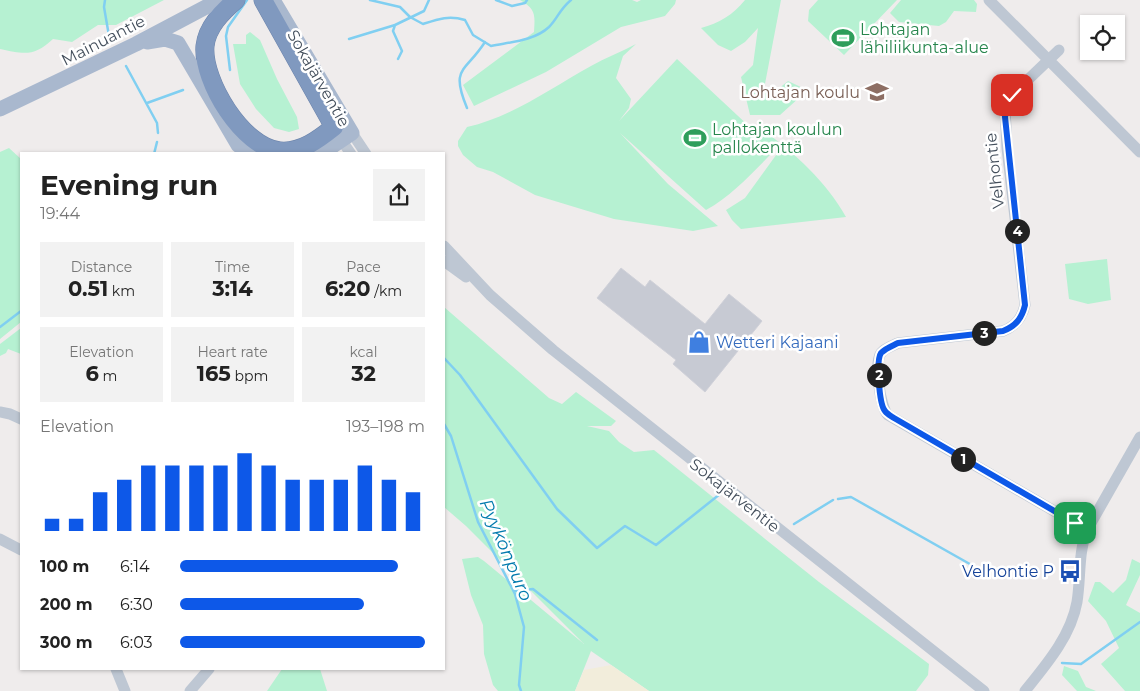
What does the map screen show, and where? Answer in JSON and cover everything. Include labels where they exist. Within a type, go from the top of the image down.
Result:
[{"type":"highway","points":[[236,0],[218,18],[208,33],[205,47],[210,75],[225,106],[235,121],[246,134],[261,146],[280,152],[302,148],[343,131]]},
{"type":"highway","name":"Sokajärventie","points":[[263,0],[343,131]]},
{"type":"main road","name":"Mainuantie","points":[[0,103],[200,0]]},
{"type":"main road","name":"Mainuantie","points":[[0,109],[136,44],[219,0]]},
{"type":"main road","name":"Sokajärventie","points":[[273,0],[343,131]]},
{"type":"main road","points":[[136,44],[165,39],[178,43],[238,146],[247,152]]},
{"type":"main road","points":[[323,152],[343,131]]},
{"type":"street","points":[[989,0],[1140,152]]},
{"type":"street","name":"Velhontie","points":[[1059,50],[1012,95],[1005,109],[1006,148],[1025,305],[1023,314],[1016,324],[1003,331],[898,343],[888,347],[880,354],[878,364],[882,404],[888,415],[1087,530]]},
{"type":"street","name":"Sokajärventie","points":[[343,131],[350,152]]},
{"type":"street","name":"Sokajärventie","points":[[343,131],[364,152]]},
{"type":"street","name":"Sokajärventie","points":[[445,247],[490,295]]},
{"type":"street","name":"Sokajärventie","points":[[445,261],[490,295],[626,410],[984,691]]},
{"type":"street","points":[[0,412],[20,419]]},
{"type":"street","points":[[1026,691],[1066,634],[1072,618],[1080,583],[1082,542],[1140,437]]},
{"type":"street","points":[[0,539],[20,549]]},
{"type":"street","points":[[116,670],[124,691]]},
{"type":"street","points":[[190,691],[208,670]]},
{"type":"green space","points":[[0,0],[164,0],[116,25],[98,25],[72,42],[53,39],[40,49],[22,53],[0,49]]},
{"type":"green space","points":[[520,0],[632,0],[637,2],[641,0],[676,0],[665,16],[621,27],[546,72],[474,106],[463,85],[534,32],[532,10]]},
{"type":"green space","points":[[745,0],[781,0],[764,89],[777,90],[788,81],[805,89],[800,97],[780,115],[750,115],[741,77],[753,65],[758,28],[745,42],[731,51],[718,45],[701,28],[725,18]]},
{"type":"green space","name":"Lohtajan lähiliikunta-alue","points":[[818,0],[897,0],[844,55],[808,21],[809,10]]},
{"type":"green space","points":[[901,0],[974,0],[977,4],[976,12],[954,11],[946,22],[939,26],[899,22],[890,13]]},
{"type":"green space","points":[[250,32],[260,40],[277,79],[297,117],[299,129],[289,132],[274,128],[256,109],[240,84],[233,44],[246,44],[246,35]]},
{"type":"green space","points":[[636,44],[623,56],[616,78],[631,99],[629,108],[619,121],[677,59],[752,129],[758,127],[796,156],[829,191],[846,217],[741,229],[726,210],[745,198],[779,151],[766,140],[775,150],[734,190],[706,210],[620,133],[668,184],[718,226],[693,231],[614,219],[535,195],[493,172],[477,167],[463,155],[458,146],[458,141],[467,127],[515,109],[596,63]]},
{"type":"green space","points":[[9,148],[20,158],[20,323],[0,339],[0,152]]},
{"type":"green space","points":[[1107,259],[1111,300],[1088,304],[1069,299],[1065,264]]},
{"type":"green space","points":[[445,308],[549,398],[562,404],[576,392],[616,421],[611,426],[587,426],[609,431],[619,442],[634,452],[654,450],[819,582],[929,664],[928,675],[916,691],[649,691],[591,651],[575,691],[498,691],[493,685],[484,654],[483,625],[471,595],[462,559],[478,557],[484,561],[584,644],[466,526],[445,508]]},
{"type":"green space","points":[[20,329],[20,354],[8,349],[6,353],[0,356],[0,344]]},
{"type":"green space","points":[[1132,559],[1140,563],[1140,575],[1126,605],[1140,613],[1140,691],[1125,691],[1101,664],[1119,648],[1106,621],[1088,601],[1095,582],[1100,582],[1113,593],[1126,580]]},
{"type":"green space","points":[[1064,666],[1078,671],[1086,687],[1096,691],[1077,691],[1062,675]]},
{"type":"green space","points":[[281,670],[320,670],[327,691],[267,691]]},
{"type":"sand","points":[[611,665],[649,691],[575,691],[584,670]]},
{"type":"building","name":"Wetteri Kajaani","points":[[621,268],[645,287],[650,280],[705,324],[729,294],[762,321],[705,392],[673,364],[676,360],[597,298]]},
{"type":"waterway","name":"Pyykönpuro","points":[[105,0],[104,7],[109,36]]},
{"type":"waterway","points":[[230,70],[226,36],[228,27],[247,0]]},
{"type":"waterway","points":[[370,0],[400,7],[410,17],[423,24],[449,18],[465,20],[473,35],[491,46],[521,40],[543,32],[552,24],[571,0]]},
{"type":"waterway","points":[[398,59],[402,51],[393,31],[395,25],[424,11],[429,0]]},
{"type":"waterway","points":[[496,0],[512,6],[525,3],[527,0]]},
{"type":"waterway","points":[[349,39],[395,25]]},
{"type":"waterway","points":[[467,108],[462,95],[460,77],[462,71],[485,42]]},
{"type":"waterway","name":"Pyykönpuro","points":[[126,66],[157,123],[158,133]]},
{"type":"waterway","points":[[147,103],[183,90]]},
{"type":"waterway","name":"Pyykönpuro","points":[[154,152],[157,142]]},
{"type":"waterway","points":[[0,327],[20,312]]},
{"type":"waterway","points":[[445,359],[460,375],[557,509],[597,548],[625,526],[656,545],[720,494]]},
{"type":"waterway","name":"Pyykönpuro","points":[[445,426],[451,436],[478,522],[515,594],[524,627],[519,685],[521,691]]},
{"type":"waterway","points":[[838,499],[851,497],[984,572]]},
{"type":"waterway","points":[[794,524],[833,500]]},
{"type":"waterway","points":[[514,591],[533,589],[597,640]]},
{"type":"waterway","points":[[1062,663],[1081,664],[1140,622]]},
{"type":"place","name":"Lohtajan lähiliikunta-alue","points":[[843,38]]},
{"type":"place","name":"Lohtajan koulu","points":[[877,92]]},
{"type":"place","name":"Lohtajan koulun pallokenttä","points":[[695,138]]},
{"type":"place","name":"Wetteri Kajaani","points":[[699,342]]},
{"type":"place","name":"Velhontie P","points":[[1070,571]]},
{"type":"route","points":[[1012,95],[1005,109],[1006,148],[1025,305],[1023,314],[1016,324],[1003,331],[898,343],[888,347],[880,354],[878,364],[882,404],[888,415],[1075,523]]}]
